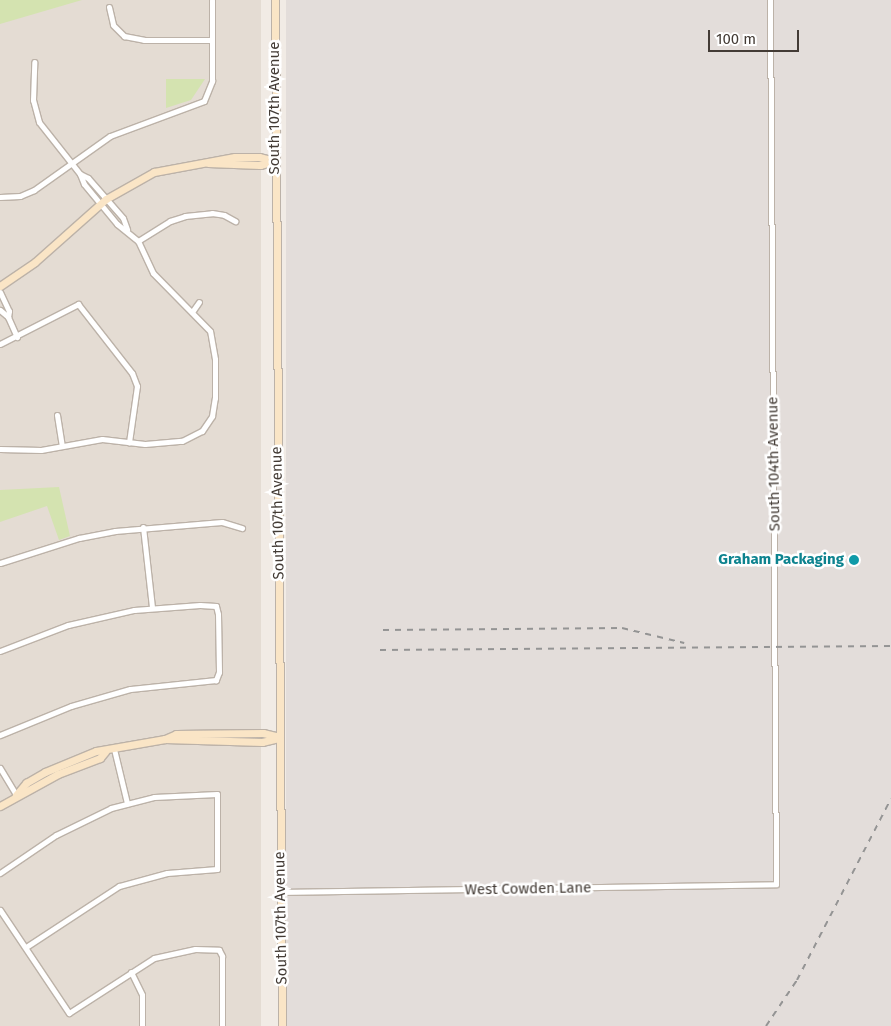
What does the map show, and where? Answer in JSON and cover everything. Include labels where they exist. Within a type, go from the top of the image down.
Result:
[{"type":"main road","name":"South 107th Avenue","points":[[275,0],[282,1026]]},
{"type":"main road","points":[[0,286],[35,262],[104,202],[154,172],[235,156],[259,157],[275,161]]},
{"type":"main road","points":[[0,806],[16,794],[100,758],[105,752],[114,749],[165,739],[176,734],[263,733],[280,738]]},
{"type":"street","points":[[0,197],[20,196],[34,190],[110,136],[204,101],[212,81],[212,0]]},
{"type":"street","name":"South 104th Avenue","points":[[770,0],[776,884]]},
{"type":"street","points":[[109,7],[112,25],[124,36],[144,40],[212,40]]},
{"type":"street","points":[[0,449],[35,450],[102,439],[129,442],[182,441],[202,431],[213,407],[215,359],[210,331],[192,312],[170,294],[153,272],[138,241],[127,230],[123,218],[104,202],[88,178],[80,174],[39,122],[33,100],[34,62]]},
{"type":"street","points":[[138,241],[170,221],[185,216],[218,214],[235,221]]},
{"type":"street","points":[[0,292],[9,311],[8,318]]},
{"type":"street","points":[[192,312],[199,302]]},
{"type":"street","points":[[0,344],[17,337],[78,304],[132,373],[137,386],[129,442]]},
{"type":"street","points":[[0,310],[8,318],[17,337]]},
{"type":"street","points":[[57,415],[62,445]]},
{"type":"street","points":[[0,563],[80,538],[143,527],[222,522],[242,528]]},
{"type":"street","points":[[143,527],[152,607]]},
{"type":"street","points":[[0,651],[68,625],[152,607],[216,606],[219,672],[216,680],[130,689],[71,706],[0,735]]},
{"type":"street","points":[[114,749],[128,803]]},
{"type":"street","points":[[0,768],[16,794]]},
{"type":"street","points":[[0,873],[86,818],[128,803],[183,794],[217,794],[217,869],[167,872],[120,886],[26,947]]},
{"type":"street","name":"West Cowden Lane","points":[[280,892],[776,884]]},
{"type":"street","points":[[0,910],[69,1013],[131,972],[167,953],[195,949],[219,950],[222,956],[222,1026]]},
{"type":"street","points":[[131,972],[142,995],[142,1026]]},
{"type":"shaded area","points":[[0,0],[261,0],[261,1026],[0,1026]]},
{"type":"shaded area","points":[[286,0],[891,0],[891,1026],[286,1026]]},
{"type":"green space","points":[[0,0],[82,0],[0,24]]},
{"type":"green space","points":[[166,79],[205,79],[191,100],[166,108]]},
{"type":"green space","points":[[59,487],[70,536],[59,540],[47,506],[0,522],[0,490]]},
{"type":"railway","points":[[383,630],[622,628],[684,643]]},
{"type":"railway","points":[[380,650],[891,646]]},
{"type":"railway","points":[[766,1026],[797,980],[891,799]]},
{"type":"place","name":"Graham Packaging","points":[[854,560]]}]
